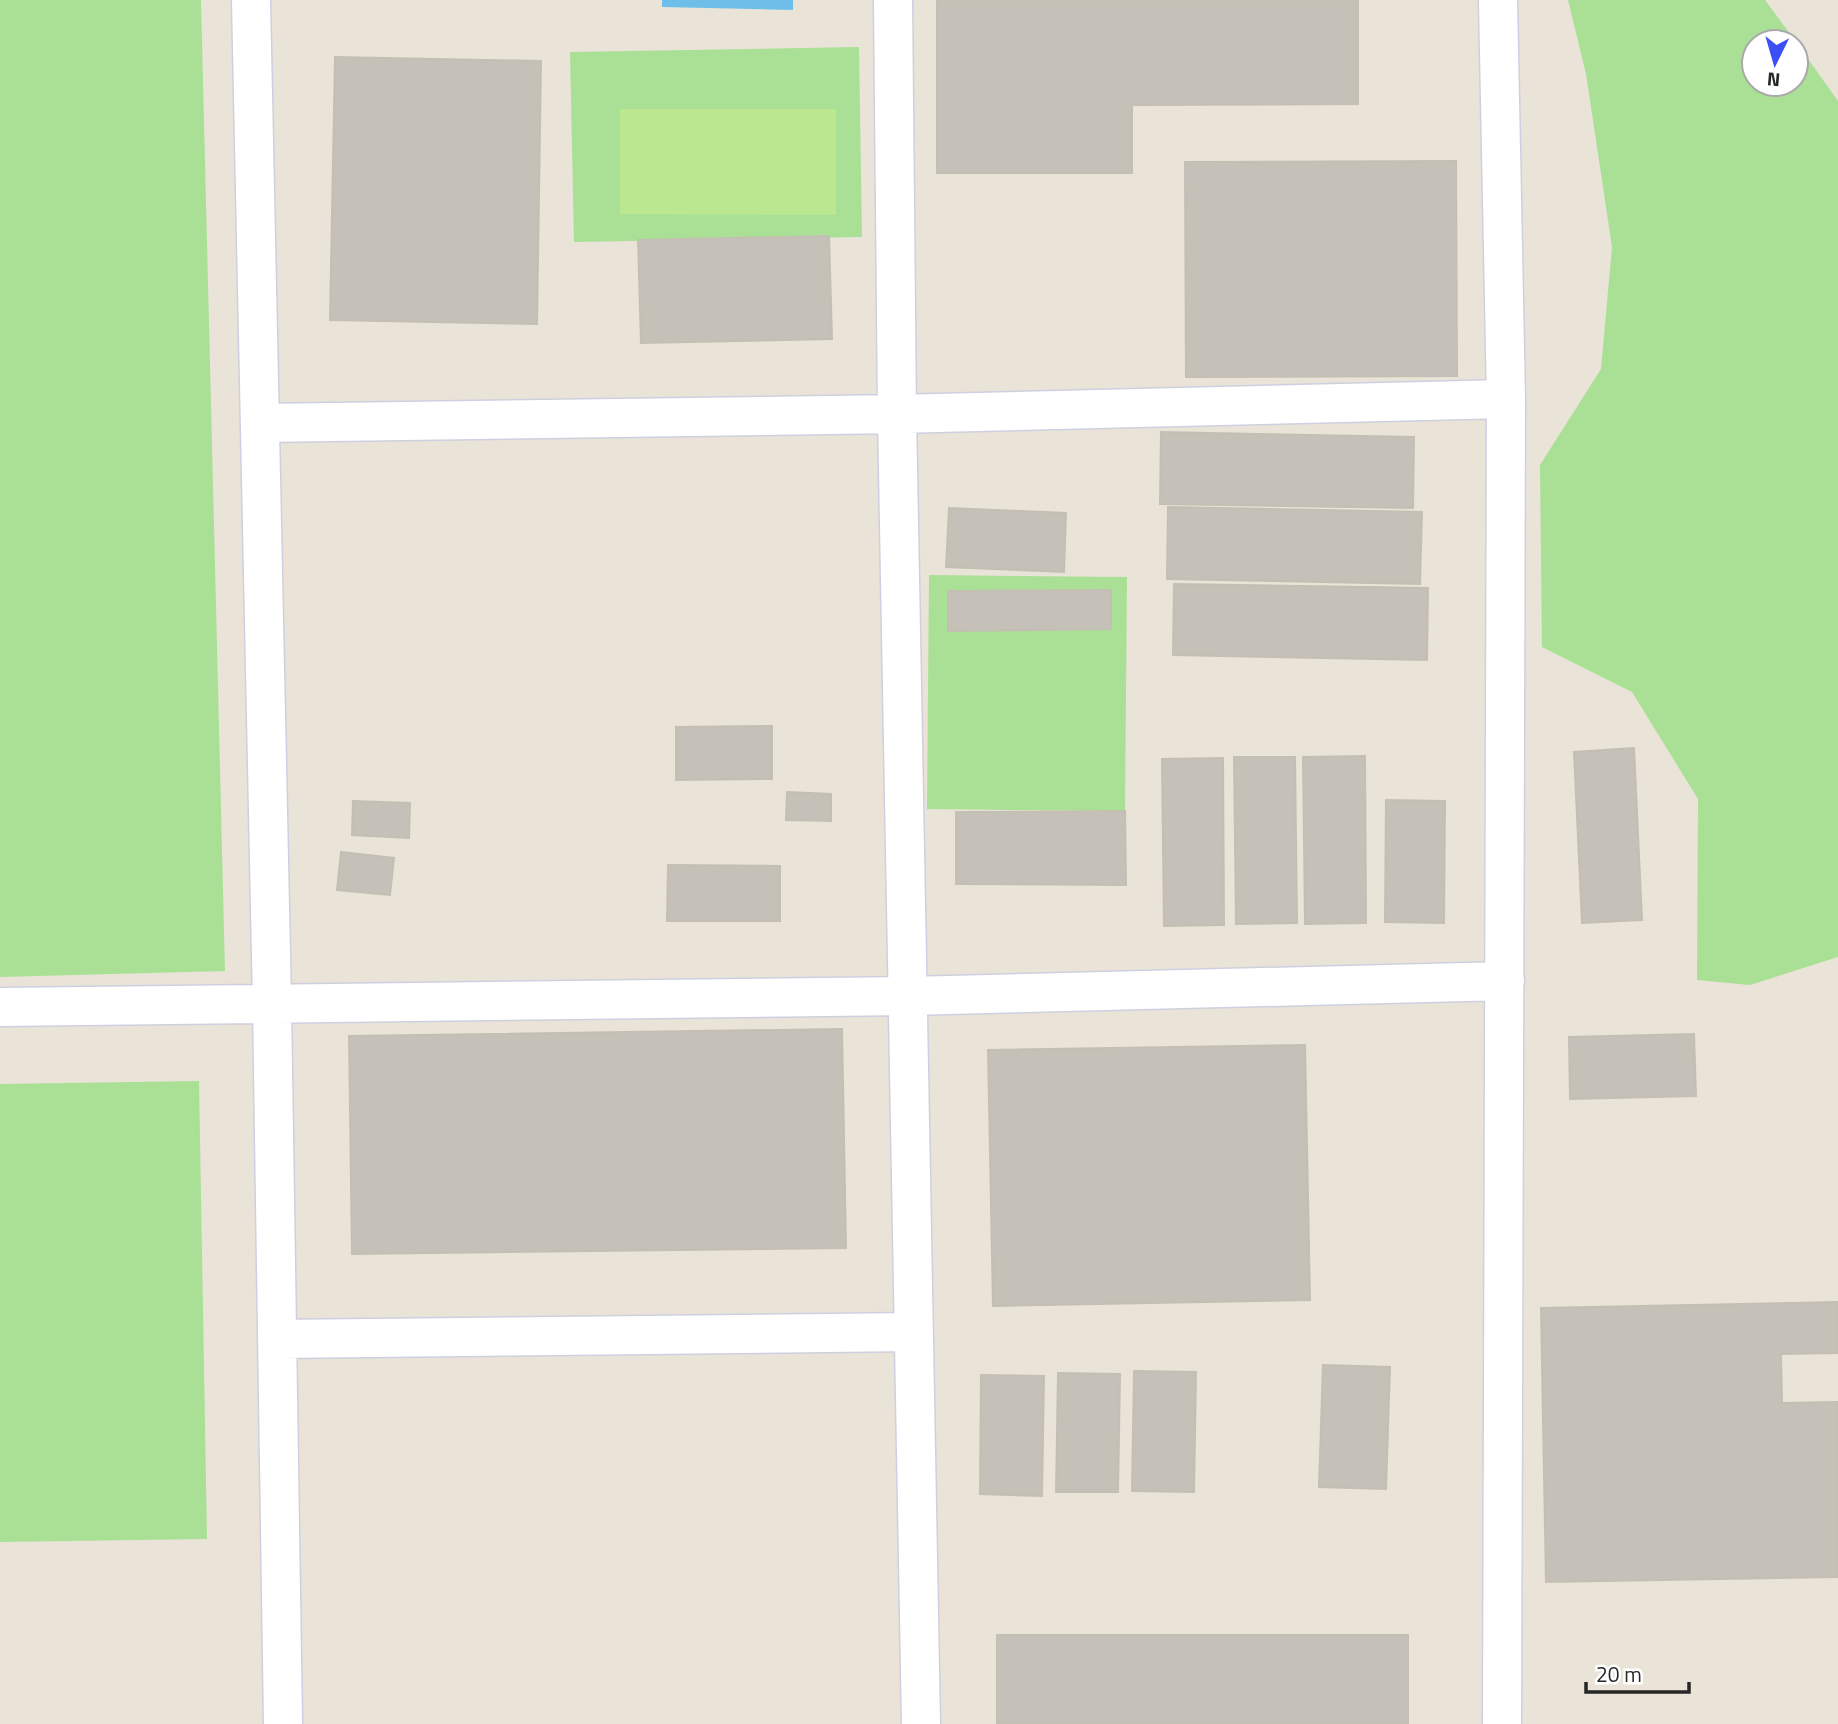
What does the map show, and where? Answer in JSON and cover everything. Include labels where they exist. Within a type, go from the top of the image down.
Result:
[{"type":"lane","points":[[251,0],[272,1003],[283,1724]]},
{"type":"lane","points":[[893,0],[897,414],[921,1724]]},
{"type":"lane","points":[[1498,0],[1506,399],[1502,1724]]},
{"type":"lane","points":[[261,424],[897,414],[1506,399]]},
{"type":"lane","points":[[0,1007],[909,996],[1505,981]]},
{"type":"lane","points":[[277,1339],[912,1332]]},
{"type":"green space","points":[[0,0],[201,0],[225,971],[0,977]]},
{"type":"green space","points":[[1568,0],[1765,0],[1786,28],[1740,28],[1740,98],[1810,98],[1810,62],[1838,101],[1838,957],[1750,985],[1697,980],[1698,799],[1632,692],[1542,647],[1540,465],[1601,369],[1612,247],[1586,74]]},
{"type":"green space","points":[[859,47],[862,237],[574,242],[570,52]]},
{"type":"green space","points":[[620,109],[836,109],[836,215],[620,214]]},
{"type":"green space","points":[[929,575],[1127,577],[1125,811],[927,809]]},
{"type":"green space","points":[[199,1081],[207,1539],[0,1542],[0,1084]]},
{"type":"water","points":[[662,0],[793,0],[793,10],[662,7]]},
{"type":"building","points":[[937,0],[1358,0],[1358,104],[1132,105],[1132,173],[937,173]]},
{"type":"building","points":[[335,57],[541,61],[537,324],[330,320]]},
{"type":"building","points":[[1456,161],[1457,376],[1186,377],[1185,162]]},
{"type":"building","points":[[829,236],[832,339],[641,343],[638,240]]},
{"type":"building","points":[[1161,432],[1414,437],[1413,508],[1160,504]]},
{"type":"building","points":[[1168,507],[1422,512],[1420,584],[1167,579]]},
{"type":"building","points":[[949,508],[1066,513],[1064,572],[946,567]]},
{"type":"building","points":[[1174,584],[1428,588],[1427,660],[1173,655]]},
{"type":"building","points":[[1111,590],[1111,629],[948,631],[948,591]]},
{"type":"building","points":[[772,726],[772,779],[676,780],[676,727]]},
{"type":"building","points":[[1634,748],[1642,920],[1582,923],[1574,752]]},
{"type":"building","points":[[1365,756],[1366,923],[1305,924],[1303,757]]},
{"type":"building","points":[[1234,757],[1295,757],[1297,923],[1236,924]]},
{"type":"building","points":[[1223,758],[1224,925],[1164,926],[1162,759]]},
{"type":"building","points":[[787,792],[831,794],[831,821],[786,820]]},
{"type":"building","points":[[1386,800],[1445,801],[1444,923],[1385,922]]},
{"type":"building","points":[[353,801],[410,803],[409,838],[352,835]]},
{"type":"building","points":[[1125,811],[1126,885],[956,884],[956,812]]},
{"type":"building","points":[[341,852],[394,858],[390,895],[337,890]]},
{"type":"building","points":[[668,865],[780,866],[780,921],[667,921]]},
{"type":"building","points":[[842,1029],[846,1248],[352,1254],[349,1036]]},
{"type":"building","points":[[1694,1034],[1696,1096],[1570,1099],[1569,1037]]},
{"type":"building","points":[[1305,1045],[1310,1300],[993,1306],[988,1050]]},
{"type":"building","points":[[1838,1302],[1838,1353],[1781,1354],[1782,1403],[1838,1402],[1838,1577],[1546,1582],[1541,1308]]},
{"type":"building","points":[[1323,1365],[1390,1367],[1386,1489],[1319,1487]]},
{"type":"building","points":[[1134,1371],[1196,1372],[1194,1492],[1132,1491]]},
{"type":"building","points":[[1058,1373],[1120,1374],[1118,1492],[1056,1492]]},
{"type":"building","points":[[981,1375],[1044,1376],[1042,1496],[980,1494]]},
{"type":"building","points":[[997,1635],[1408,1635],[1408,1724],[997,1724]]}]
